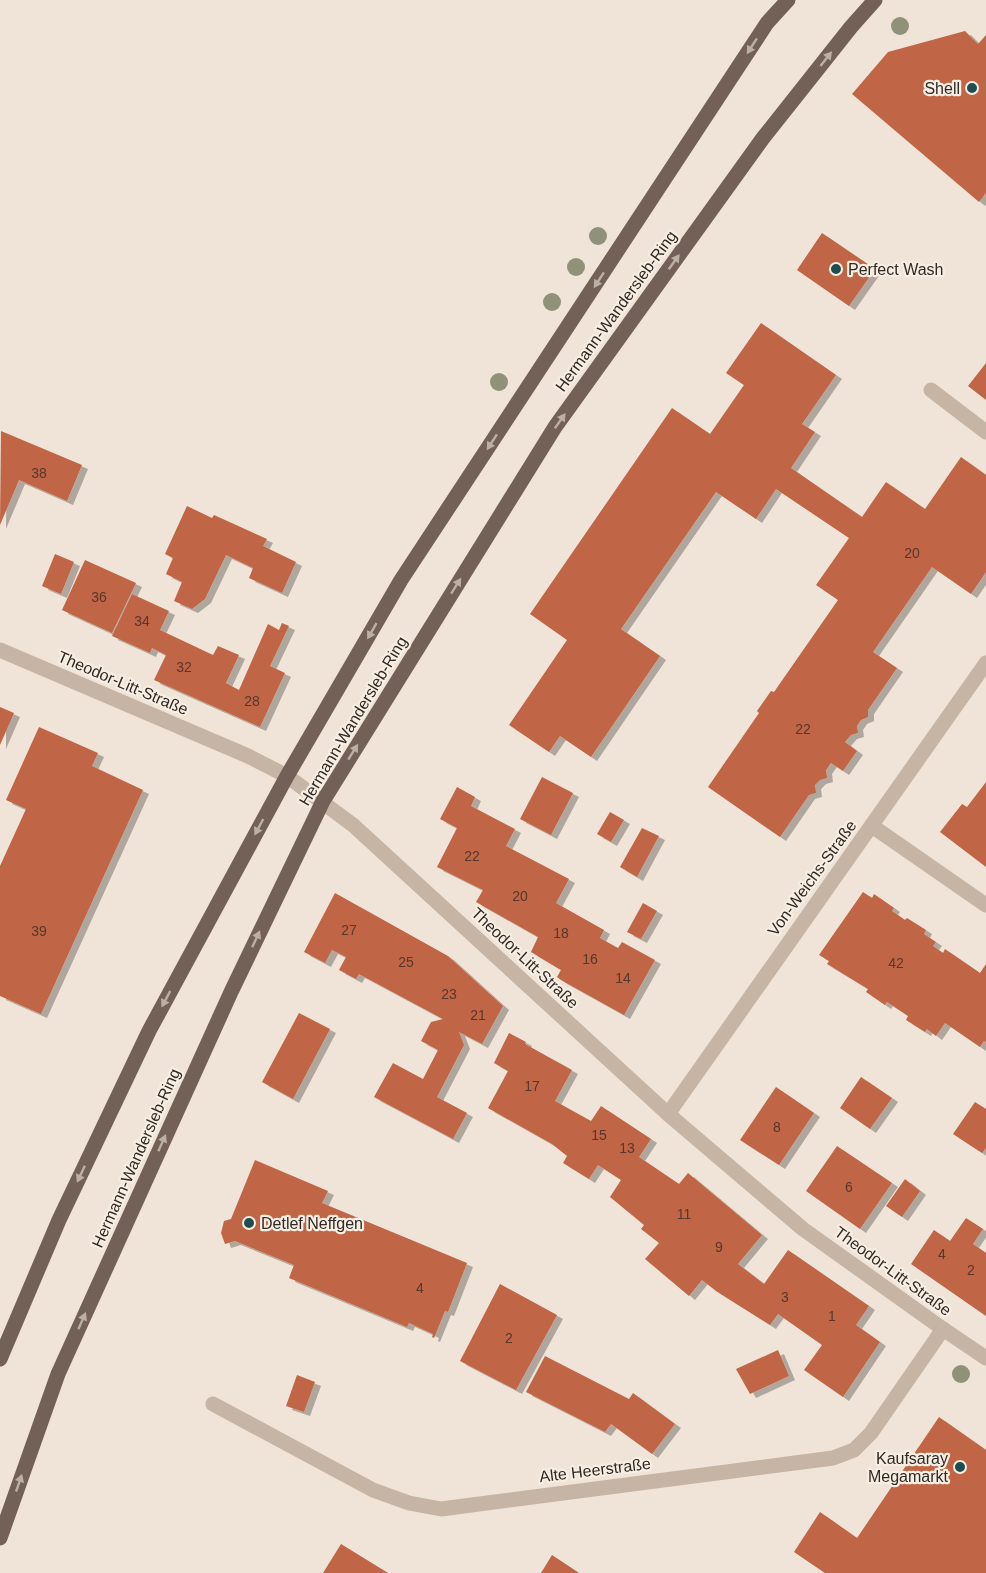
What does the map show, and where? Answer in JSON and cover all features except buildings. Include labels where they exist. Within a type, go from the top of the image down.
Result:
[{"type":"main road","name":"Hermann-Wandersleb-Ring","points":[[0,1359],[59,1220],[149,1031],[287,776],[401,580],[767,23],[788,0]]},
{"type":"main road","name":"Hermann-Wandersleb-Ring","points":[[0,1538],[58,1374],[231,992],[322,801],[555,427],[763,138],[875,0]]},
{"type":"street","points":[[931,390],[986,432]]},
{"type":"street","name":"Theodor-Litt-Straße","points":[[0,650],[229,747],[287,776],[322,801],[366,836],[668,1114],[803,1229],[986,1358]]},
{"type":"street","name":"Von-Weichs-Straße","points":[[668,1114],[820,895],[872,826],[986,663]]},
{"type":"street","points":[[872,826],[986,905]]},
{"type":"street","name":"Alte Heerstraße","points":[[213,1404],[373,1490],[409,1503],[441,1509],[833,1458],[854,1450],[871,1433],[943,1329]]},
{"type":"place","name":"Shell","points":[[972,88]]},
{"type":"place","name":"Perfect Wash","points":[[836,269]]},
{"type":"place","name":"Detlef Neffgen","points":[[249,1223]]},
{"type":"place","name":"Kaufsaray Megamarkt","points":[[960,1467]]}]
